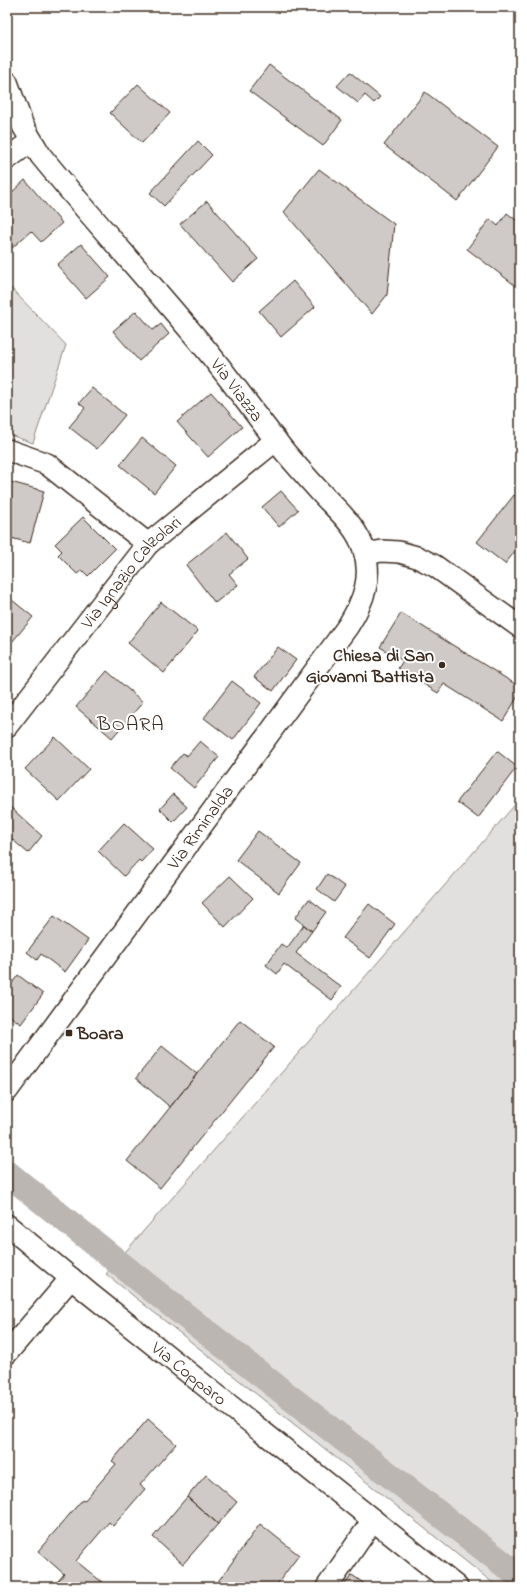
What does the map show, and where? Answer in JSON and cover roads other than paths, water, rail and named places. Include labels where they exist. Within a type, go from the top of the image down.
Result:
[{"type":"street","name":"Via Viazza","points":[[9,96],[31,141],[60,180],[229,377],[276,440],[303,473],[346,518],[357,533],[365,554]]},
{"type":"street","points":[[7,159],[31,141]]},
{"type":"street","name":"Via Ignazio Calzolari","points":[[7,726],[148,544],[276,440]]},
{"type":"street","points":[[7,450],[47,464],[148,544]]},
{"type":"street","points":[[365,554],[382,551],[399,552],[417,557],[435,566],[520,627]]},
{"type":"street","name":"Via Riminalda","points":[[7,1090],[348,626],[358,610],[367,582],[368,567],[365,554]]},
{"type":"street","name":"Via Copparo","points":[[7,1225],[457,1587]]},
{"type":"street","points":[[7,1353],[71,1278]]},
{"type":"street","points":[[327,1587],[373,1520]]},
{"type":"waterway","points":[[7,1173],[164,1299],[520,1577]]},
{"type":"place","name":"Chiesa di San Giovanni Battista","points":[[442,665]]},
{"type":"place","name":"Boara","points":[[69,1033]]},
{"type":"district","name":"BOARA","points":[[131,723]]}]
